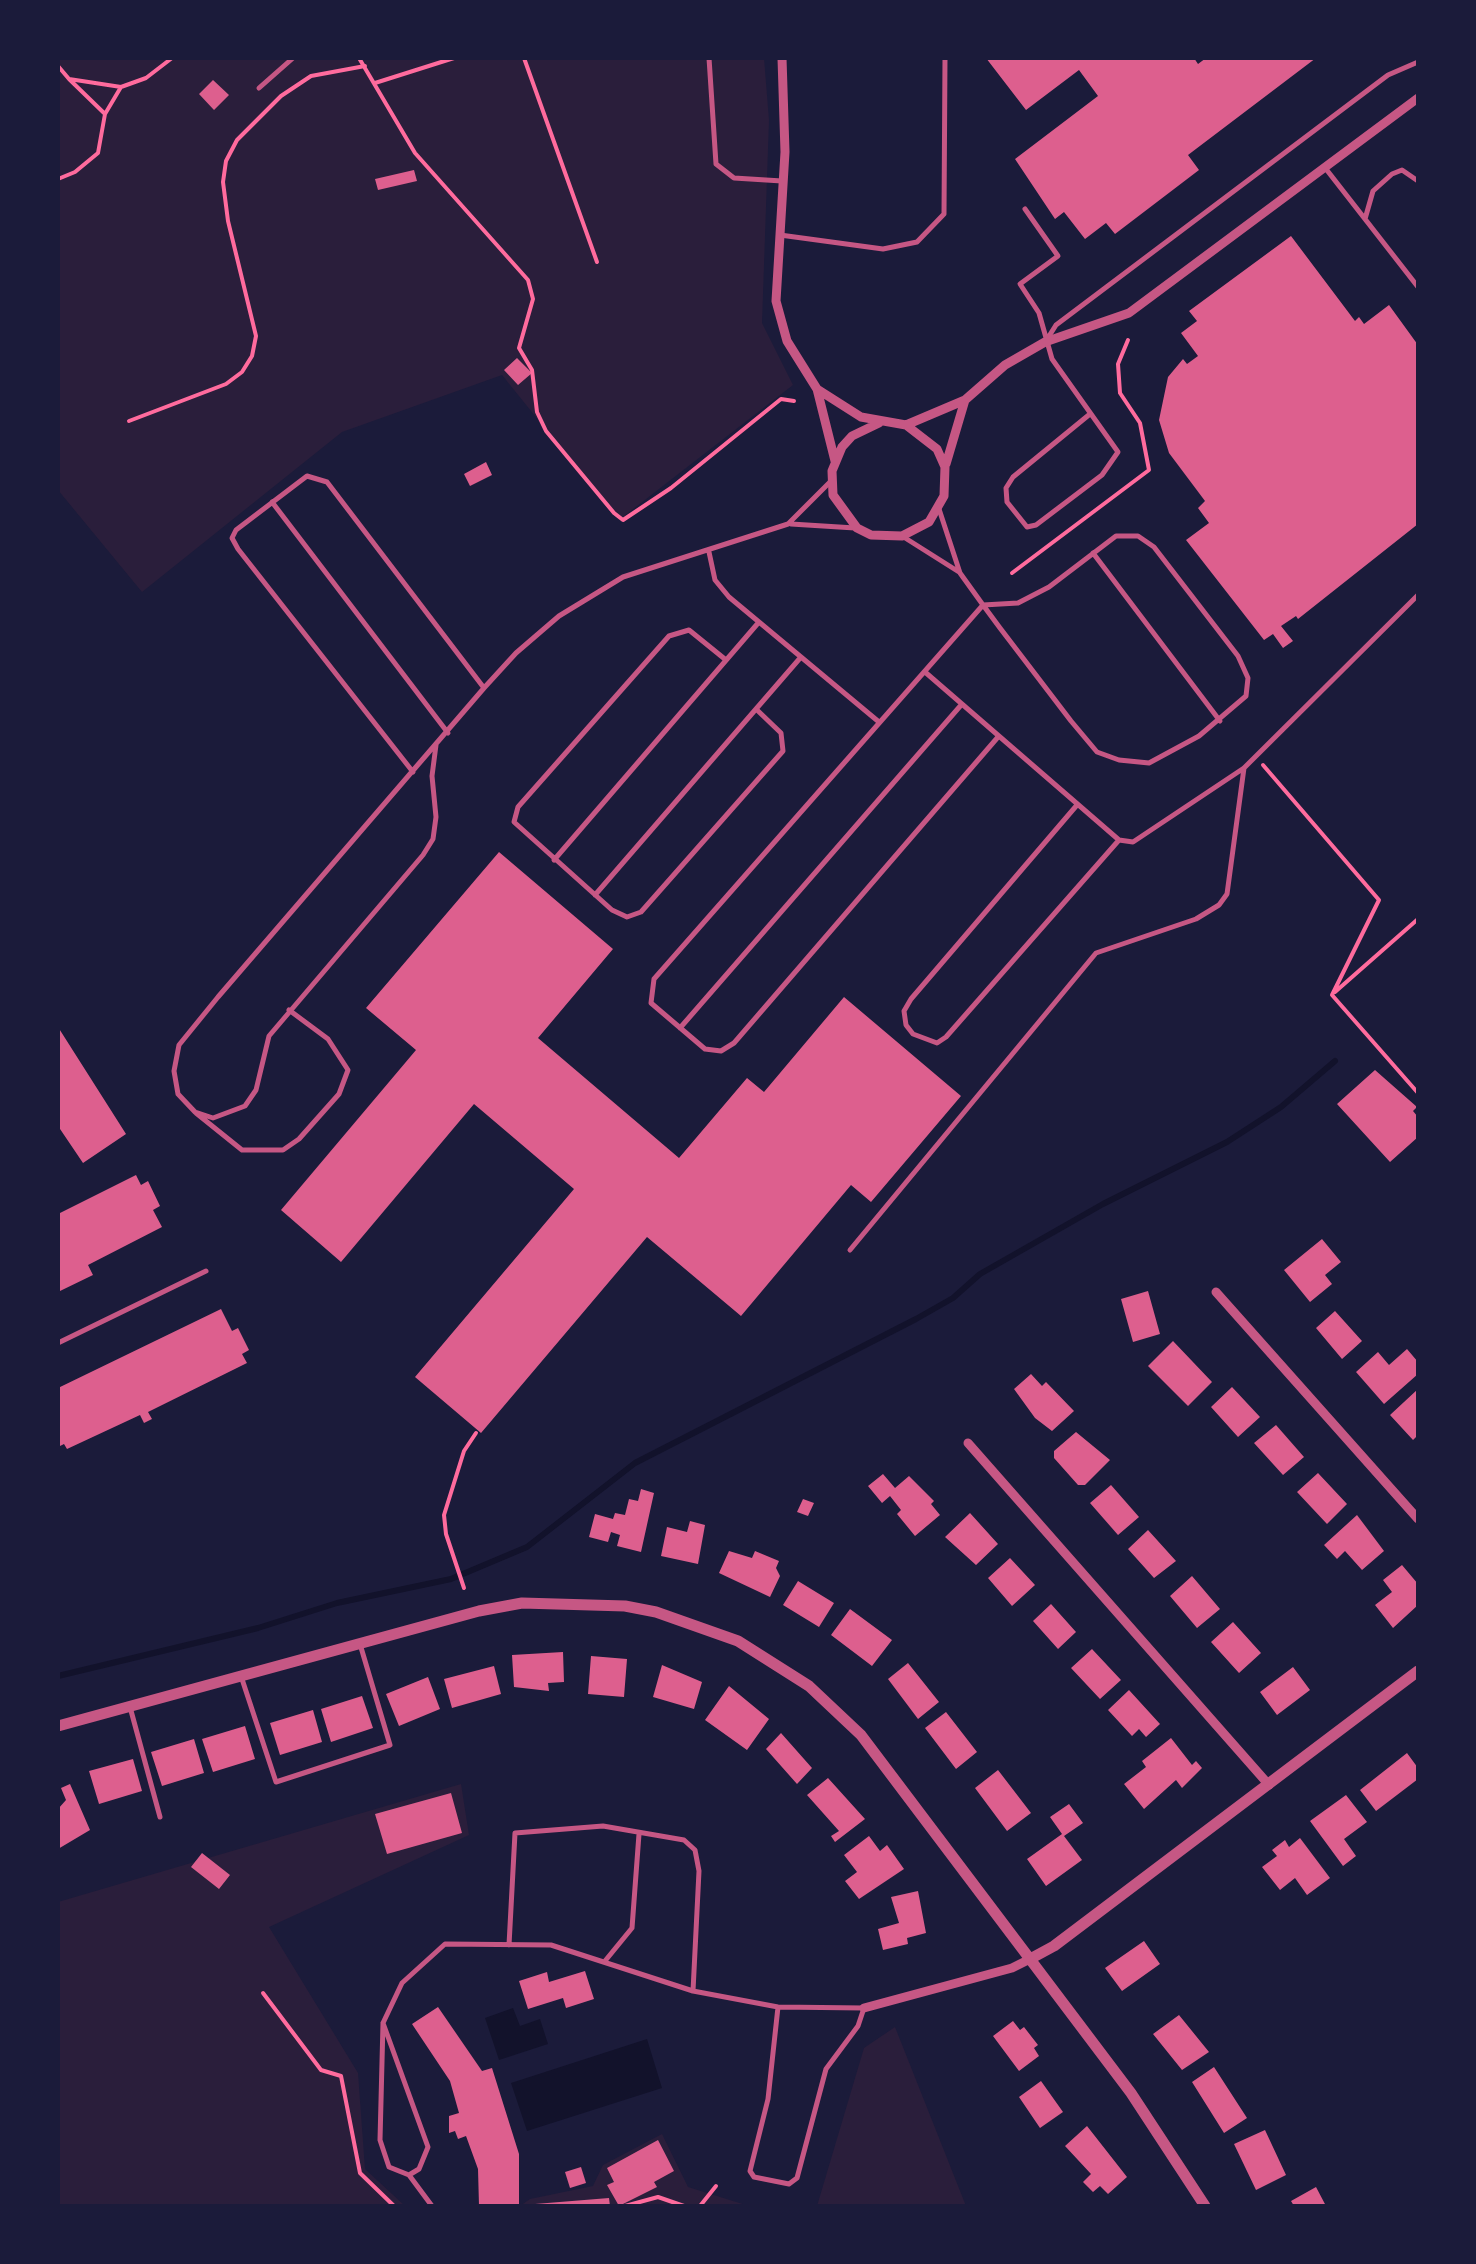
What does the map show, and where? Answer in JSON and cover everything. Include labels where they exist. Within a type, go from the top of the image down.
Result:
[{"type":"street","points":[[782,58],[782,182],[776,301],[787,341],[817,389],[835,461],[832,481],[838,508],[857,528],[871,535],[902,536],[929,522],[939,510],[947,482],[945,467],[965,400]]},
{"type":"street","points":[[906,425],[965,400],[1005,366],[1045,342],[1129,313],[1418,98]]},
{"type":"street","points":[[817,389],[847,410],[880,423],[906,425],[924,434],[945,467]]},
{"type":"street","points":[[835,461],[852,436],[880,423]]},
{"type":"street","points":[[1216,1292],[1418,1519]]},
{"type":"street","points":[[968,1443],[1269,1784]]},
{"type":"street","points":[[58,1726],[479,1611],[556,1601],[656,1612],[738,1641],[809,1686],[861,1735],[1151,2120],[1204,2206]]},
{"type":"street","points":[[864,2008],[1012,1968],[1054,1946],[1418,1670]]},
{"type":"lane","points":[[260,88],[293,58]]},
{"type":"lane","points":[[709,58],[716,164],[734,178],[782,182]]},
{"type":"lane","points":[[780,235],[884,249],[917,242],[944,214],[945,58]]},
{"type":"lane","points":[[1045,342],[1056,325],[1357,98],[1388,75],[1418,62]]},
{"type":"lane","points":[[1324,167],[1418,286]]},
{"type":"lane","points":[[1365,219],[1374,191],[1392,174],[1402,170],[1418,181]]},
{"type":"lane","points":[[1025,210],[1058,256],[1020,284],[1039,313],[1045,342],[1118,452],[1115,460],[1036,526],[1027,526],[1006,502],[1006,488],[1013,477],[1090,414]]},
{"type":"lane","points":[[412,772],[238,549],[232,538],[236,530],[307,476],[327,482],[484,688]]},
{"type":"lane","points":[[788,524],[832,481]]},
{"type":"lane","points":[[272,502],[448,732]]},
{"type":"lane","points":[[939,510],[960,573],[983,604],[1097,752],[1118,760],[1149,763],[1220,721],[1246,696],[1248,678],[1238,656],[1154,547],[1138,536],[1116,536],[1018,604],[983,604],[654,978],[651,1003],[705,1049],[721,1051],[734,1042],[998,736]]},
{"type":"lane","points":[[289,1010],[328,1039],[348,1070],[338,1094],[300,1138],[283,1150],[242,1150],[178,1094],[174,1070],[179,1045],[484,688],[559,616],[623,577],[788,524],[857,528]]},
{"type":"lane","points":[[902,536],[960,573]]},
{"type":"lane","points":[[709,552],[715,580],[880,723]]},
{"type":"lane","points":[[1093,553],[1220,721]]},
{"type":"lane","points":[[925,672],[1119,840],[1133,842],[1152,833],[1244,768],[1418,595]]},
{"type":"lane","points":[[554,860],[759,622]]},
{"type":"lane","points":[[726,660],[689,630],[669,636],[518,807],[514,822],[595,895],[626,917],[640,912],[783,752],[782,733],[756,709]]},
{"type":"lane","points":[[595,895],[801,657]]},
{"type":"lane","points":[[680,1028],[962,704]]},
{"type":"lane","points":[[195,1112],[213,1118],[245,1106],[256,1090],[269,1036],[434,839],[436,745]]},
{"type":"lane","points":[[850,1250],[1096,953],[1196,919],[1219,905],[1226,894],[1244,768]]},
{"type":"lane","points":[[1077,805],[910,999],[904,1011],[906,1025],[913,1034],[937,1042],[946,1037],[1119,840]]},
{"type":"lane","points":[[58,1342],[206,1271]]},
{"type":"lane","points":[[241,1676],[276,1782],[390,1745],[360,1644]]},
{"type":"lane","points":[[129,1704],[160,1817]]},
{"type":"lane","points":[[509,1945],[515,1833],[603,1826],[684,1840],[695,1850],[699,1871],[693,1991]]},
{"type":"lane","points":[[604,1962],[632,1928],[639,1834]]},
{"type":"lane","points":[[432,2206],[409,2175],[390,2166],[380,2140],[383,2023],[402,1983],[446,1944],[551,1945],[693,1991],[778,2007],[864,2008],[858,2026],[826,2069],[797,2178],[789,2184],[754,2177],[750,2170],[768,2100],[778,2007]]},
{"type":"lane","points":[[383,2023],[428,2147],[419,2170],[409,2175]]},
{"type":"path","points":[[69,79],[121,87],[146,78],[172,58]]},
{"type":"path","points":[[359,58],[416,153],[528,280],[533,299],[519,348],[532,370],[537,412],[546,431],[623,520],[671,488],[781,399],[794,401]]},
{"type":"path","points":[[376,83],[454,58]]},
{"type":"path","points":[[524,58],[598,262]]},
{"type":"path","points":[[58,66],[105,114]]},
{"type":"path","points":[[129,421],[226,384],[242,372],[252,356],[256,336],[228,221],[222,182],[226,161],[237,140],[261,116],[311,76],[365,66]]},
{"type":"path","points":[[58,179],[75,172],[98,153],[105,114],[121,87]]},
{"type":"path","points":[[1244,768],[1264,765],[1379,900],[1332,995]]},
{"type":"path","points":[[1332,995],[1418,919]]},
{"type":"path","points":[[1332,995],[1418,1094]]},
{"type":"path","points":[[464,1587],[444,1515],[464,1451],[476,1433]]},
{"type":"path","points":[[263,1993],[321,2070],[341,2076],[360,2172],[394,2206]]},
{"type":"path","points":[[700,2206],[716,2186]]},
{"type":"path","points":[[625,2206],[658,2197],[684,2206]]},
{"type":"shaded area","points":[[58,58],[764,58],[769,120],[762,323],[793,385],[619,520],[502,375],[342,432],[142,592],[58,490]]},
{"type":"shaded area","points":[[461,1784],[469,1835],[269,1927],[358,2073],[365,2169],[405,2206],[58,2206],[58,1902]]},
{"type":"shaded area","points":[[513,2008],[520,2026],[540,2019],[548,2044],[499,2060],[485,2018]]},
{"type":"shaded area","points":[[895,2027],[966,2206],[817,2206],[864,2048]]},
{"type":"shaded area","points":[[647,2039],[662,2088],[527,2131],[511,2083]]},
{"type":"shaded area","points":[[662,2134],[688,2187],[749,2206],[520,2206],[530,2199],[593,2186],[603,2165]]},
{"type":"building","points":[[986,58],[1194,58],[1198,64],[1206,58],[1316,58],[1188,155],[1199,170],[1115,234],[1106,223],[1085,239],[1064,212],[1055,219],[1015,159],[1098,96],[1079,70],[1026,110]]},
{"type":"building","points":[[213,80],[229,95],[214,110],[199,94]]},
{"type":"building","points":[[414,170],[417,181],[378,190],[375,179]]},
{"type":"building","points":[[1291,236],[1355,321],[1359,317],[1364,324],[1389,305],[1418,345],[1418,524],[1298,619],[1296,616],[1281,626],[1293,641],[1283,648],[1273,634],[1264,640],[1186,540],[1209,523],[1198,508],[1205,501],[1169,453],[1159,420],[1168,377],[1183,359],[1187,364],[1198,356],[1181,333],[1197,321],[1189,311]]},
{"type":"building","points":[[517,358],[532,373],[518,385],[504,370]]},
{"type":"building","points":[[486,462],[492,475],[470,486],[464,474]]},
{"type":"building","points":[[499,852],[613,949],[538,1038],[679,1158],[747,1078],[764,1092],[844,997],[961,1096],[871,1202],[851,1185],[741,1316],[647,1237],[481,1433],[415,1377],[574,1189],[474,1104],[341,1262],[281,1210],[416,1050],[366,1008]]},
{"type":"building","points":[[58,1027],[126,1134],[83,1163],[58,1126]]},
{"type":"building","points":[[1375,1070],[1417,1107],[1413,1111],[1418,1117],[1418,1137],[1390,1162],[1337,1104]]},
{"type":"building","points":[[136,1175],[141,1185],[148,1181],[160,1206],[153,1210],[162,1227],[88,1265],[93,1275],[60,1291],[58,1214]]},
{"type":"building","points":[[1322,1239],[1341,1262],[1325,1275],[1332,1284],[1310,1302],[1284,1270]]},
{"type":"building","points":[[1148,1291],[1160,1334],[1133,1342],[1121,1299]]},
{"type":"building","points":[[221,1309],[232,1331],[238,1328],[249,1350],[242,1354],[247,1363],[148,1412],[152,1419],[144,1423],[140,1415],[67,1449],[64,1444],[58,1447],[58,1388]]},
{"type":"building","points":[[1335,1311],[1362,1341],[1342,1359],[1316,1328]]},
{"type":"building","points":[[1173,1341],[1212,1382],[1188,1406],[1148,1366]]},
{"type":"building","points":[[1407,1349],[1418,1362],[1418,1374],[1384,1404],[1356,1372],[1378,1352],[1389,1365]]},
{"type":"building","points":[[1031,1374],[1042,1386],[1046,1382],[1074,1411],[1052,1431],[1035,1418],[1014,1389]]},
{"type":"building","points":[[1232,1387],[1260,1417],[1238,1437],[1211,1407]]},
{"type":"building","points":[[1418,1389],[1418,1435],[1413,1440],[1390,1415]]},
{"type":"building","points":[[1276,1425],[1304,1457],[1283,1475],[1254,1443]]},
{"type":"building","points":[[1076,1432],[1110,1460],[1085,1485],[1078,1485],[1054,1458],[1054,1451]]},
{"type":"building","points":[[1318,1473],[1347,1504],[1327,1524],[1297,1492]]},
{"type":"building","points":[[883,1474],[895,1488],[909,1476],[934,1501],[931,1504],[940,1515],[915,1536],[897,1514],[901,1510],[890,1496],[882,1503],[868,1486]]},
{"type":"building","points":[[1111,1485],[1139,1517],[1118,1535],[1090,1503]]},
{"type":"building","points":[[641,1489],[654,1493],[641,1552],[617,1546],[620,1535],[611,1532],[608,1542],[589,1537],[595,1514],[613,1519],[615,1513],[625,1515],[629,1499],[638,1501]]},
{"type":"building","points":[[803,1499],[814,1503],[808,1516],[797,1512]]},
{"type":"building","points":[[970,1513],[998,1544],[976,1565],[945,1537]]},
{"type":"building","points":[[1357,1515],[1384,1551],[1362,1570],[1345,1551],[1337,1559],[1324,1545]]},
{"type":"building","points":[[690,1521],[705,1525],[698,1564],[661,1556],[667,1527],[687,1532]]},
{"type":"building","points":[[1148,1530],[1176,1561],[1154,1578],[1128,1549]]},
{"type":"building","points":[[729,1551],[752,1558],[755,1551],[779,1561],[776,1568],[780,1576],[770,1597],[719,1573]]},
{"type":"building","points":[[1010,1558],[1035,1585],[1012,1606],[988,1578]]},
{"type":"building","points":[[1402,1565],[1418,1584],[1418,1605],[1393,1628],[1375,1605],[1392,1592],[1383,1580]]},
{"type":"building","points":[[1192,1576],[1220,1609],[1197,1628],[1170,1596]]},
{"type":"building","points":[[798,1581],[834,1603],[819,1627],[783,1605]]},
{"type":"building","points":[[1051,1604],[1076,1632],[1058,1649],[1033,1621]]},
{"type":"building","points":[[850,1609],[892,1640],[872,1666],[831,1635]]},
{"type":"building","points":[[1233,1622],[1261,1653],[1239,1673],[1211,1642]]},
{"type":"building","points":[[1092,1649],[1121,1680],[1100,1699],[1071,1668]]},
{"type":"building","points":[[563,1652],[564,1682],[548,1683],[549,1691],[514,1687],[512,1655]]},
{"type":"building","points":[[591,1656],[627,1659],[624,1697],[588,1694]]},
{"type":"building","points":[[908,1663],[939,1702],[918,1719],[888,1679]]},
{"type":"building","points":[[662,1665],[702,1682],[694,1709],[653,1697]]},
{"type":"building","points":[[494,1666],[501,1694],[452,1708],[444,1679]]},
{"type":"building","points":[[1293,1667],[1310,1690],[1277,1715],[1260,1692]]},
{"type":"building","points":[[428,1677],[440,1709],[399,1726],[386,1694]]},
{"type":"building","points":[[729,1686],[769,1719],[747,1750],[705,1720]]},
{"type":"building","points":[[1129,1690],[1160,1724],[1146,1737],[1139,1729],[1132,1736],[1108,1710]]},
{"type":"building","points":[[362,1696],[373,1728],[331,1742],[321,1709]]},
{"type":"building","points":[[313,1710],[322,1742],[280,1755],[270,1723]]},
{"type":"building","points":[[946,1712],[977,1752],[956,1769],[925,1728]]},
{"type":"building","points":[[245,1726],[255,1759],[213,1772],[202,1739]]},
{"type":"building","points":[[781,1733],[812,1768],[797,1784],[766,1749]]},
{"type":"building","points":[[1171,1738],[1192,1765],[1196,1761],[1202,1768],[1182,1788],[1176,1780],[1144,1809],[1124,1784],[1146,1767],[1142,1761]]},
{"type":"building","points":[[194,1739],[204,1773],[162,1786],[151,1752]]},
{"type":"building","points":[[1407,1753],[1418,1768],[1418,1779],[1376,1811],[1360,1790]]},
{"type":"building","points":[[133,1759],[142,1791],[99,1804],[89,1771]]},
{"type":"building","points":[[998,1770],[1031,1813],[1007,1831],[975,1788]]},
{"type":"building","points":[[828,1778],[865,1819],[835,1842],[831,1836],[839,1831],[807,1795]]},
{"type":"building","points":[[70,1784],[90,1830],[58,1849],[58,1809],[66,1800],[61,1788]]},
{"type":"building","points":[[451,1793],[462,1833],[387,1854],[375,1814]]},
{"type":"building","points":[[1346,1795],[1367,1822],[1344,1839],[1356,1856],[1343,1866],[1310,1821]]},
{"type":"building","points":[[1069,1804],[1083,1823],[1064,1836],[1082,1860],[1046,1886],[1027,1859],[1062,1834],[1050,1817]]},
{"type":"building","points":[[869,1836],[880,1851],[887,1845],[904,1869],[859,1899],[845,1881],[857,1872],[844,1855]]},
{"type":"building","points":[[1300,1838],[1330,1878],[1307,1895],[1295,1878],[1280,1890],[1262,1867],[1277,1856],[1272,1850],[1285,1840],[1289,1847]]},
{"type":"building","points":[[202,1853],[230,1875],[219,1889],[191,1867]]},
{"type":"building","points":[[918,1891],[926,1933],[907,1938],[908,1944],[883,1950],[878,1929],[899,1923],[891,1897]]},
{"type":"building","points":[[1144,1941],[1160,1964],[1122,1991],[1105,1968]]},
{"type":"building","points":[[585,1971],[594,1999],[566,2008],[563,1998],[528,2009],[519,1981],[547,1972],[549,1982]]},
{"type":"building","points":[[438,2007],[482,2071],[492,2068],[519,2154],[519,2206],[479,2206],[478,2169],[466,2136],[458,2139],[455,2131],[449,2133],[449,2116],[459,2113],[450,2081],[412,2024]]},
{"type":"building","points":[[1179,2015],[1209,2052],[1182,2070],[1153,2034]]},
{"type":"building","points":[[1013,2021],[1020,2030],[1024,2027],[1038,2045],[1034,2048],[1039,2056],[1019,2071],[993,2036]]},
{"type":"building","points":[[1214,2067],[1247,2118],[1224,2133],[1192,2082]]},
{"type":"building","points":[[1041,2081],[1063,2112],[1040,2128],[1019,2097]]},
{"type":"building","points":[[1087,2126],[1127,2177],[1108,2194],[1100,2186],[1093,2192],[1083,2182],[1091,2174],[1065,2146]]},
{"type":"building","points":[[1265,2130],[1286,2175],[1256,2190],[1234,2144]]},
{"type":"building","points":[[658,2140],[674,2171],[654,2182],[657,2187],[619,2206],[607,2185],[614,2182],[607,2168]]},
{"type":"building","points":[[581,2167],[586,2183],[570,2188],[565,2172]]},
{"type":"building","points":[[1316,2187],[1326,2206],[1294,2206],[1291,2201]]},
{"type":"building","points":[[609,2198],[610,2206],[535,2206],[535,2204]]},
{"type":"waterway","points":[[58,1676],[258,1628],[337,1603],[451,1579],[527,1547],[635,1463],[916,1319],[953,1298],[980,1274],[1103,1204],[1227,1142],[1281,1107],[1335,1061]]}]
